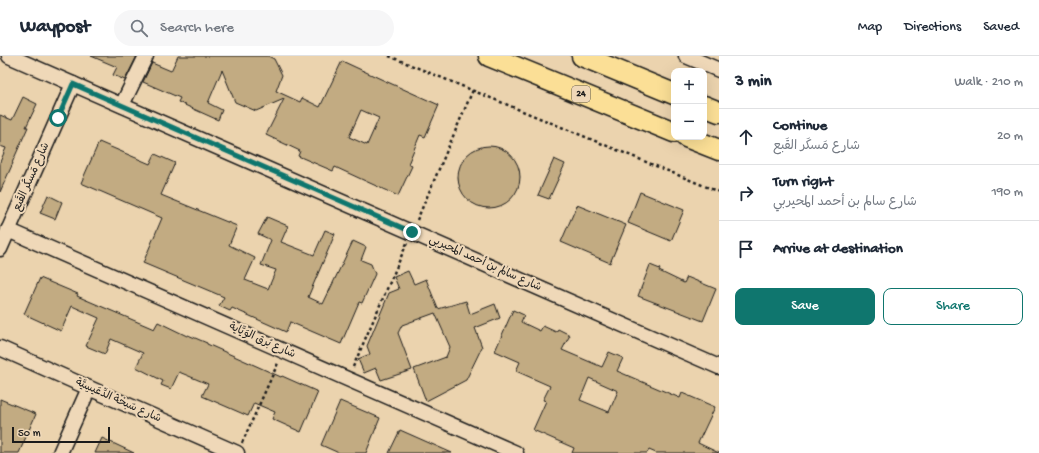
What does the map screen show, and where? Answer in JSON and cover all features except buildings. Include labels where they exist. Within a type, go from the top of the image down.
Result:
[{"type":"highway","name":"24","points":[[489,56],[671,131]]},
{"type":"highway","points":[[582,56],[671,93]]},
{"type":"highway","points":[[707,107],[719,112]]},
{"type":"highway","points":[[694,140],[719,150]]},
{"type":"street","name":"شارع سالم بن أحمد المحيربي","points":[[9,56],[26,59],[73,84],[719,367]]},
{"type":"street","points":[[122,105],[146,56]]},
{"type":"street","points":[[686,56],[719,70]]},
{"type":"street","name":"شارع مَسكَر القَبع","points":[[0,249],[73,84]]},
{"type":"street","name":"شارع بُرق الوَيَّاية","points":[[8,230],[516,453]]},
{"type":"street","name":"شارع سَبخة الدِّعَيسِيَّة","points":[[0,348],[89,388],[239,449]]},
{"type":"street","points":[[60,453],[89,388]]},
{"type":"path","points":[[389,56],[719,192]]},
{"type":"path","points":[[239,449],[278,363]]},
{"type":"route","points":[[58,118],[73,84],[412,232]]}]
